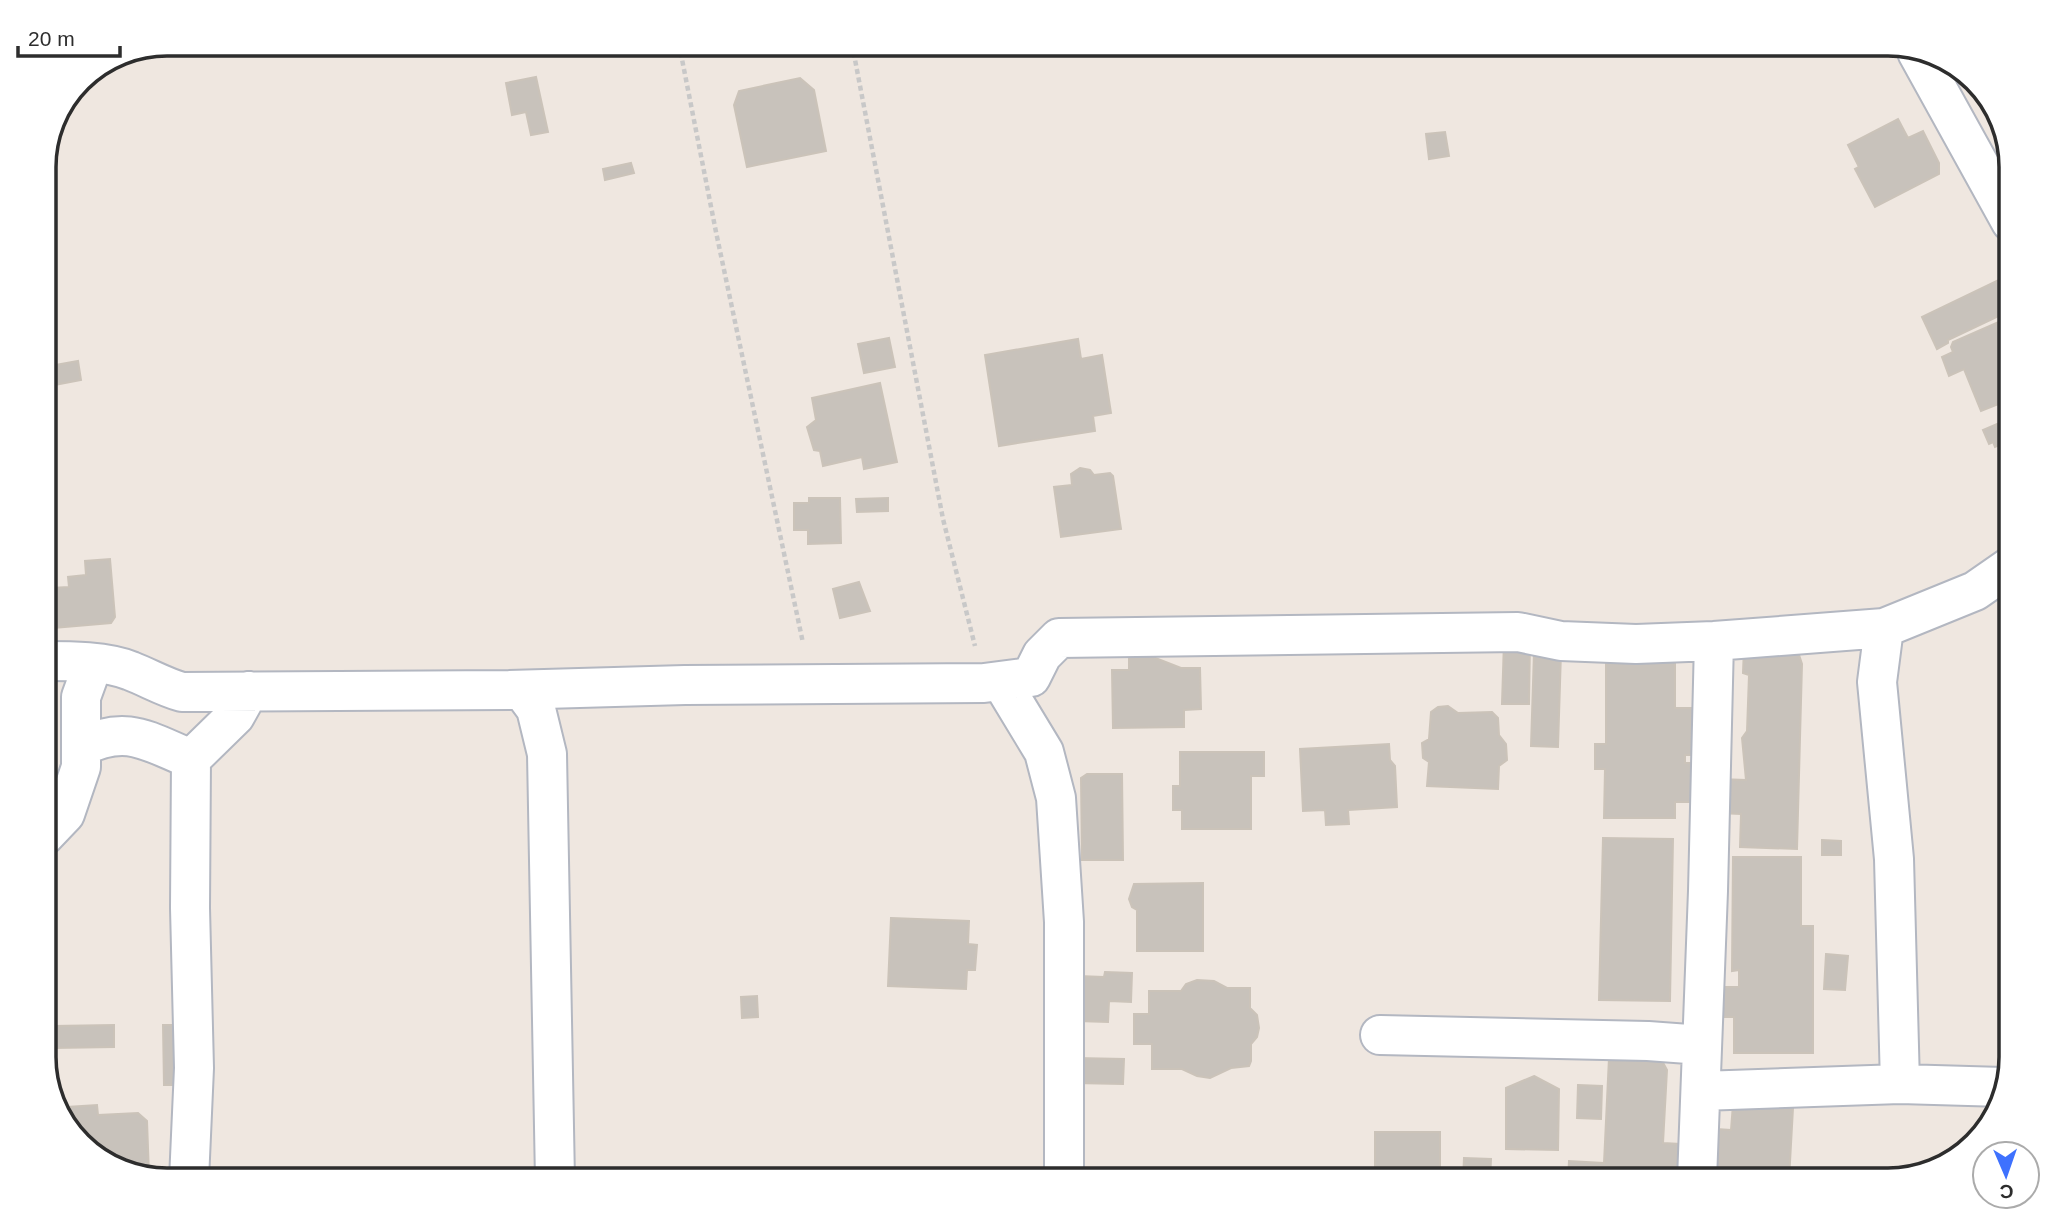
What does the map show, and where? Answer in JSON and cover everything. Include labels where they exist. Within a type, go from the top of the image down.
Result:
[{"type":"street","points":[[1923,62],[1999,200]]},
{"type":"street","points":[[56,662],[129,670],[163,687],[182,692],[522,690],[685,685],[993,682],[1031,677],[1042,655],[1059,638],[1518,632],[1561,640],[1636,643],[1714,641],[1884,628],[1975,591],[1999,574]]},
{"type":"street","points":[[1884,628],[1877,682],[1894,859],[1900,1084]]},
{"type":"street","points":[[1698,1168],[1714,641]]},
{"type":"street","points":[[56,823],[65,814],[81,767],[81,697],[93,664]]},
{"type":"street","points":[[993,682],[1044,752],[1056,798],[1064,922],[1064,1168]]},
{"type":"street","points":[[522,690],[536,709],[547,754],[555,1168]]},
{"type":"street","points":[[190,1168],[194,1068],[190,908],[191,759],[235,716],[249,691]]},
{"type":"street","points":[[81,747],[99,738],[127,734],[191,759]]},
{"type":"street","points":[[1380,1035],[1648,1041],[1702,1045]]},
{"type":"street","points":[[1701,1091],[1900,1084],[1995,1087]]},
{"type":"path","points":[[681,56],[803,643]]},
{"type":"path","points":[[854,56],[943,519],[993,682]]},
{"type":"building","points":[[536,77],[548,132],[531,135],[526,112],[512,115],[506,83]]},
{"type":"building","points":[[800,78],[814,90],[826,151],[747,167],[734,105],[739,91]]},
{"type":"building","points":[[1898,119],[1908,138],[1923,131],[1939,163],[1939,174],[1875,207],[1855,169],[1859,167],[1848,145]]},
{"type":"building","points":[[1445,132],[1449,156],[1429,159],[1426,134]]},
{"type":"building","points":[[631,163],[634,173],[605,180],[603,169]]},
{"type":"building","points":[[1999,280],[1999,316],[1948,340],[1948,343],[1937,349],[1922,317]]},
{"type":"building","points":[[1999,322],[1999,404],[1981,411],[1964,369],[1949,376],[1942,357],[1953,352],[1953,342]]},
{"type":"building","points":[[889,338],[895,367],[864,373],[858,344]]},
{"type":"building","points":[[1078,339],[1081,359],[1102,355],[1111,413],[1093,416],[1095,431],[999,446],[985,355]]},
{"type":"building","points":[[78,361],[81,380],[56,385],[56,365]]},
{"type":"building","points":[[880,383],[897,462],[864,469],[862,457],[823,466],[820,451],[814,450],[807,427],[816,420],[812,398]]},
{"type":"building","points":[[1999,423],[1999,445],[1995,447],[1993,442],[1989,444],[1983,430]]},
{"type":"building","points":[[1080,468],[1090,470],[1094,475],[1110,473],[1113,476],[1121,529],[1061,537],[1054,487],[1072,485],[1071,474]]},
{"type":"building","points":[[809,498],[840,498],[841,543],[808,544],[808,530],[794,530],[794,503],[809,503]]},
{"type":"building","points":[[888,498],[888,511],[857,512],[856,499]]},
{"type":"building","points":[[110,559],[115,617],[111,623],[56,628],[56,588],[69,587],[68,577],[86,575],[85,561]]},
{"type":"building","points":[[859,582],[870,611],[840,618],[833,589]]},
{"type":"building","points":[[1504,641],[1530,641],[1529,704],[1502,704]]},
{"type":"building","points":[[1744,647],[1797,649],[1802,664],[1797,849],[1740,847],[1741,814],[1720,813],[1720,779],[1746,780],[1742,738],[1747,731],[1749,675],[1743,673]]},
{"type":"building","points":[[1534,652],[1561,652],[1558,747],[1531,746]]},
{"type":"building","points":[[1606,655],[1675,655],[1675,708],[1699,708],[1699,755],[1685,755],[1685,763],[1697,763],[1696,802],[1675,802],[1675,818],[1604,818],[1605,769],[1595,769],[1595,744],[1606,744]]},
{"type":"building","points":[[1129,657],[1153,657],[1181,668],[1200,668],[1201,709],[1184,710],[1184,727],[1113,728],[1112,670],[1129,670]]},
{"type":"building","points":[[1448,706],[1458,713],[1492,712],[1498,718],[1499,735],[1506,744],[1507,760],[1499,766],[1498,789],[1427,786],[1429,762],[1423,758],[1422,743],[1429,739],[1431,712],[1438,707]]},
{"type":"building","points":[[1389,744],[1390,760],[1395,766],[1397,807],[1348,810],[1349,824],[1326,825],[1325,810],[1303,811],[1300,749]]},
{"type":"building","points":[[1180,752],[1264,752],[1264,776],[1251,776],[1251,829],[1182,829],[1182,810],[1173,810],[1173,786],[1180,786]]},
{"type":"building","points":[[1087,774],[1122,774],[1123,860],[1082,860],[1081,778]]},
{"type":"building","points":[[1603,838],[1673,839],[1670,1001],[1599,1000]]},
{"type":"building","points":[[1822,840],[1841,841],[1841,855],[1822,855]]},
{"type":"building","points":[[1733,857],[1801,857],[1801,926],[1813,926],[1813,1053],[1734,1053],[1734,1017],[1719,1017],[1719,987],[1739,987],[1739,970],[1732,971]]},
{"type":"building","points":[[1203,883],[1203,951],[1137,951],[1137,910],[1132,907],[1129,899],[1134,884]]},
{"type":"building","points":[[891,918],[969,921],[968,944],[977,945],[975,970],[967,970],[966,989],[888,986]]},
{"type":"building","points":[[1826,954],[1848,956],[1845,990],[1824,989]]},
{"type":"building","points":[[1105,972],[1132,973],[1131,1002],[1109,1001],[1108,1022],[1078,1021],[1079,976],[1104,977]]},
{"type":"building","points":[[1197,980],[1214,981],[1227,988],[1250,988],[1250,1008],[1257,1015],[1259,1028],[1257,1037],[1251,1044],[1249,1066],[1231,1068],[1210,1078],[1182,1069],[1152,1069],[1152,1044],[1134,1044],[1134,1014],[1149,1014],[1149,991],[1181,991],[1186,984]]},
{"type":"building","points":[[757,996],[758,1017],[742,1018],[741,997]]},
{"type":"building","points":[[114,1025],[114,1047],[56,1048],[56,1026]]},
{"type":"building","points":[[163,1025],[178,1025],[179,1085],[164,1085]]},
{"type":"building","points":[[1660,1057],[1667,1070],[1663,1143],[1680,1144],[1679,1168],[1569,1168],[1569,1161],[1604,1163],[1609,1058]]},
{"type":"building","points":[[1076,1058],[1124,1059],[1123,1084],[1075,1083]]},
{"type":"building","points":[[1534,1076],[1559,1089],[1558,1150],[1506,1149],[1506,1088]]},
{"type":"building","points":[[1578,1085],[1602,1086],[1601,1119],[1577,1118]]},
{"type":"building","points":[[1733,1104],[1793,1108],[1790,1168],[1714,1168],[1717,1129],[1731,1130]]},
{"type":"building","points":[[97,1105],[98,1115],[138,1113],[147,1121],[149,1166],[125,1160],[94,1140],[68,1107]]},
{"type":"building","points":[[1375,1132],[1440,1132],[1440,1168],[1375,1168]]},
{"type":"building","points":[[1464,1158],[1491,1159],[1491,1168],[1464,1168]]}]
